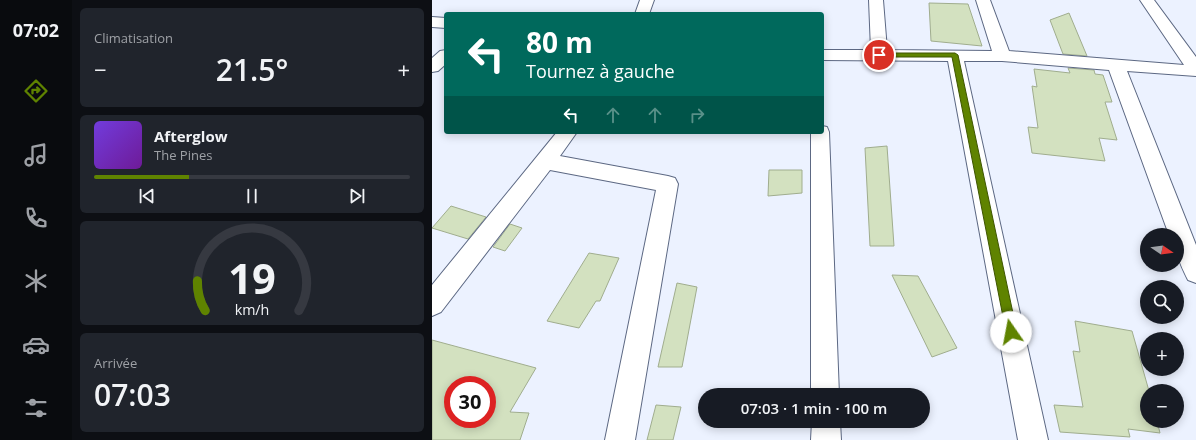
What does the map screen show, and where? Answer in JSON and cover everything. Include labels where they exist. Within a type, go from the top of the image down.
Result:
[{"type":"street","points":[[643,12],[647,0]]},
{"type":"street","points":[[876,0],[879,55]]},
{"type":"street","points":[[983,0],[1002,56]]},
{"type":"street","points":[[1147,0],[1196,70]]},
{"type":"street","points":[[432,22],[444,23]]},
{"type":"street","points":[[824,55],[1002,56],[1196,70]]},
{"type":"street","points":[[955,55],[1033,440]]},
{"type":"street","points":[[432,67],[444,57]]},
{"type":"street","points":[[1116,65],[1196,272]]},
{"type":"street","points":[[432,304],[566,134]]},
{"type":"street","points":[[820,134],[825,388]]},
{"type":"street","points":[[545,161],[668,184],[620,440]]},
{"type":"street","points":[[826,428],[826,440]]},
{"type":"building","points":[[929,3],[968,4],[982,46],[931,41]]},
{"type":"building","points":[[1069,13],[1087,56],[1063,54],[1050,20]]},
{"type":"building","points":[[1068,68],[1094,70],[1095,74],[1103,75],[1112,102],[1105,102],[1117,140],[1099,138],[1105,161],[1032,153],[1028,127],[1038,128],[1032,86],[1037,87],[1034,69],[1070,73]]},
{"type":"building","points":[[887,146],[894,246],[870,246],[865,148]]},
{"type":"building","points":[[769,170],[802,170],[802,193],[768,196]]},
{"type":"building","points":[[451,206],[486,217],[468,239],[432,228]]},
{"type":"building","points":[[510,224],[522,228],[505,251],[493,247]]},
{"type":"building","points":[[589,253],[619,258],[600,301],[596,301],[579,328],[547,321]]},
{"type":"building","points":[[892,275],[918,276],[957,348],[932,357]]},
{"type":"building","points":[[677,283],[697,287],[682,367],[658,367]]},
{"type":"building","points":[[1075,321],[1132,331],[1140,359],[1140,376],[1145,376],[1147,384],[1140,384],[1140,428],[1159,428],[1160,433],[1128,429],[1130,437],[1060,432],[1054,405],[1083,407],[1073,351],[1080,352]]},
{"type":"building","points":[[432,340],[536,368],[510,412],[529,413],[520,440],[432,440]]},
{"type":"building","points":[[656,405],[681,407],[673,440],[647,440]]},
{"type":"route","points":[[879,55],[955,55],[1011,332]]}]
